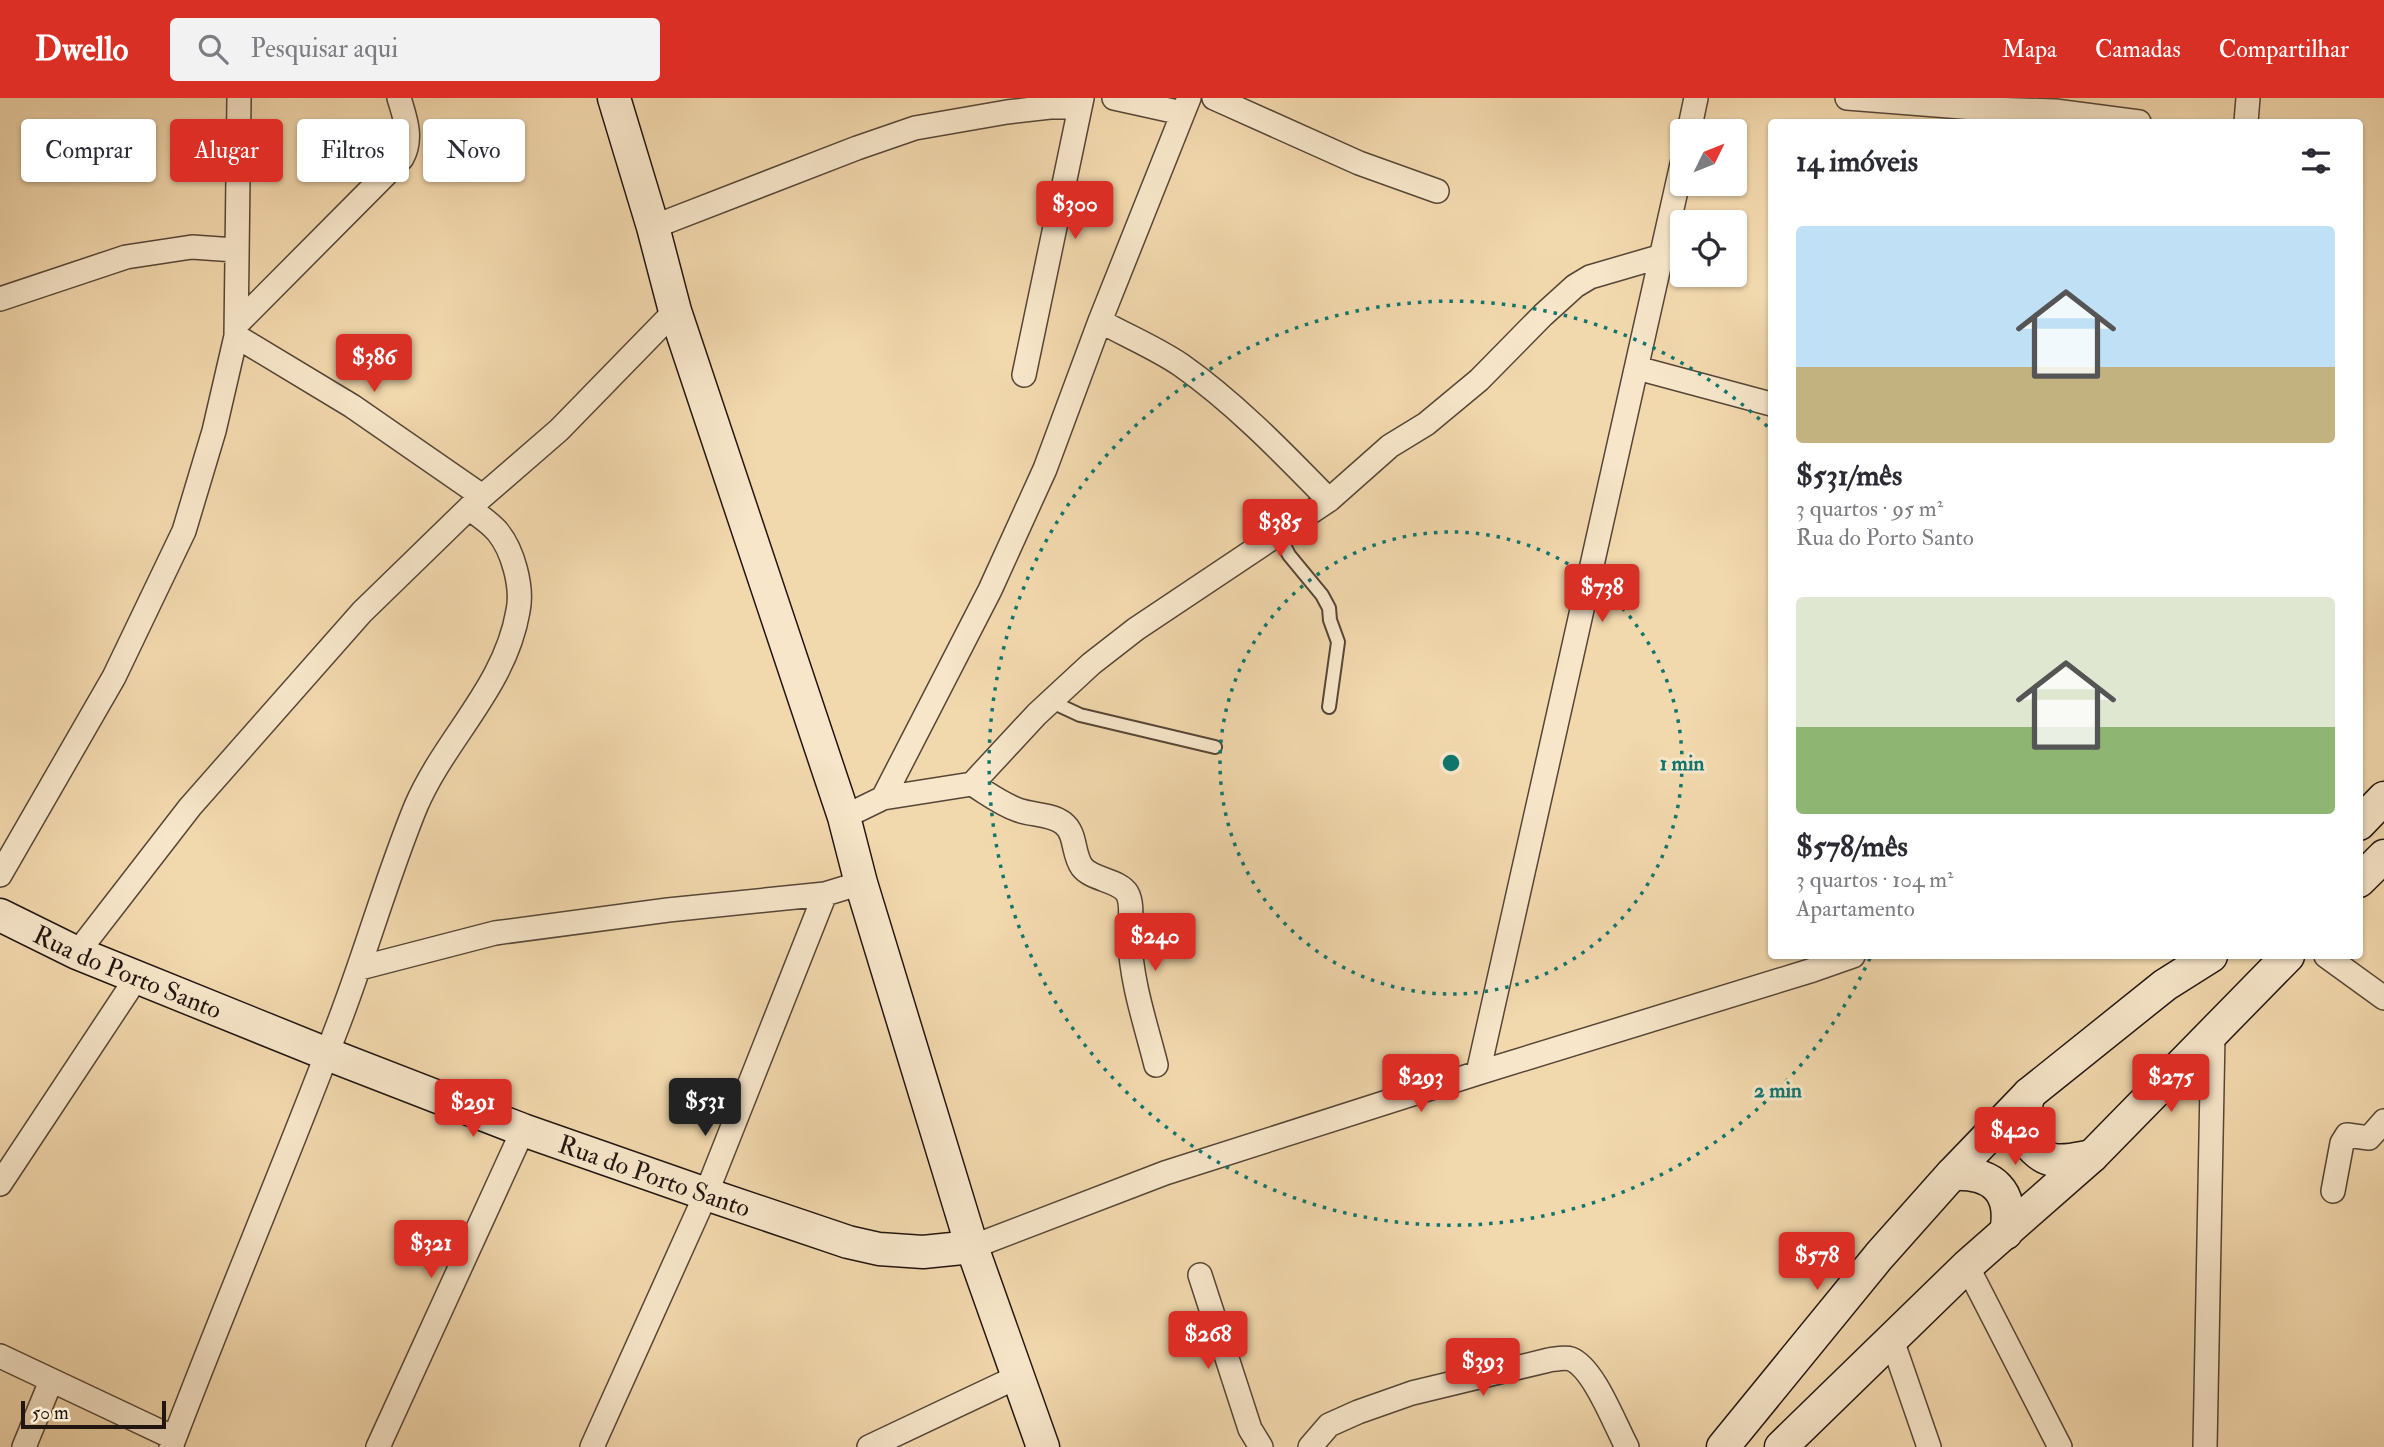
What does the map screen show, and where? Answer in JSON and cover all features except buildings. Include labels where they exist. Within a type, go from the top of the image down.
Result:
[{"type":"street","points":[[0,875],[114,677],[184,531],[214,431],[237,330],[235,250],[239,98]]},
{"type":"street","points":[[237,330],[402,158],[408,140],[400,98]]},
{"type":"street","points":[[614,98],[675,311],[844,817],[861,883],[972,1247],[1043,1447]]},
{"type":"street","points":[[883,798],[990,590],[1045,469],[1185,105],[1114,98]]},
{"type":"street","points":[[1214,98],[1359,163],[1437,191]]},
{"type":"street","points":[[1692,119],[1696,98]]},
{"type":"street","points":[[1847,98],[1987,109],[2055,110],[2118,119]]},
{"type":"street","points":[[2246,119],[2248,98]]},
{"type":"street","points":[[653,227],[856,148],[915,128],[1007,112],[1081,103],[1024,375]]},
{"type":"street","points":[[1478,1073],[1675,196]]},
{"type":"street","points":[[0,299],[126,257],[192,247],[235,250]]},
{"type":"street","points":[[844,817],[883,798],[972,784],[1037,714],[1091,664],[1136,629],[1329,500],[1390,446],[1426,424],[1479,380],[1575,286],[1590,277],[1662,256]]},
{"type":"street","points":[[77,953],[190,807],[362,612],[475,502],[586,405],[675,311]]},
{"type":"street","points":[[1100,321],[1179,364],[1197,378],[1266,438],[1329,500]]},
{"type":"street","points":[[0,1356],[172,1443],[360,968],[397,855],[417,804],[438,764],[496,676],[514,631],[519,608],[518,587],[509,550],[475,502],[352,405],[237,330]]},
{"type":"street","points":[[1637,368],[1768,403]]},
{"type":"street","points":[[972,784],[1002,804],[1057,819],[1072,833],[1076,856],[1082,868],[1126,891],[1134,976],[1156,1065]]},
{"type":"street","points":[[2363,820],[2384,798]]},
{"type":"street","points":[[2363,877],[2384,856]]},
{"type":"street","points":[[360,968],[495,933],[668,910],[825,894],[861,883]]},
{"type":"street","points":[[592,1447],[706,1194],[825,894]]},
{"type":"street","name":"Rua do Porto Santo","points":[[0,915],[77,953],[327,1054],[523,1130],[706,1194],[848,1242],[879,1249],[923,1252],[972,1247]]},
{"type":"street","points":[[972,1247],[1165,1173],[1845,959]]},
{"type":"street","points":[[1723,1447],[1879,1256],[1952,1174],[2029,1094],[2165,985],[2206,959]]},
{"type":"street","points":[[1782,1447],[1967,1266],[2092,1156],[2285,959]]},
{"type":"street","points":[[2330,959],[2384,998]]},
{"type":"street","points":[[0,1184],[137,978]]},
{"type":"street","points":[[2204,1447],[2213,1035]]},
{"type":"street","points":[[2029,1094],[2022,1117],[2024,1136],[2030,1146],[2041,1156],[2052,1160],[2092,1156]]},
{"type":"street","points":[[2333,1191],[2342,1143],[2347,1135],[2369,1138],[2384,1121]]},
{"type":"street","points":[[378,1447],[523,1130]]},
{"type":"street","points":[[1952,1174],[1971,1173],[1984,1176],[1994,1183],[2009,1211],[2006,1233]]},
{"type":"street","points":[[1967,1266],[2060,1447]]},
{"type":"street","points":[[1200,1275],[1250,1429],[1261,1447]]},
{"type":"street","points":[[1892,1340],[1929,1447]]},
{"type":"street","points":[[1310,1447],[1329,1425],[1412,1393],[1549,1360],[1569,1358],[1584,1367],[1593,1378],[1627,1447]]},
{"type":"street","points":[[869,1447],[1017,1377]]},
{"type":"street","points":[[24,1447],[51,1381]]},
{"type":"lane","points":[[1278,533],[1289,555],[1322,595],[1329,608],[1330,620],[1338,642],[1329,707]]},
{"type":"lane","points":[[1052,702],[1080,715],[1215,747]]}]
